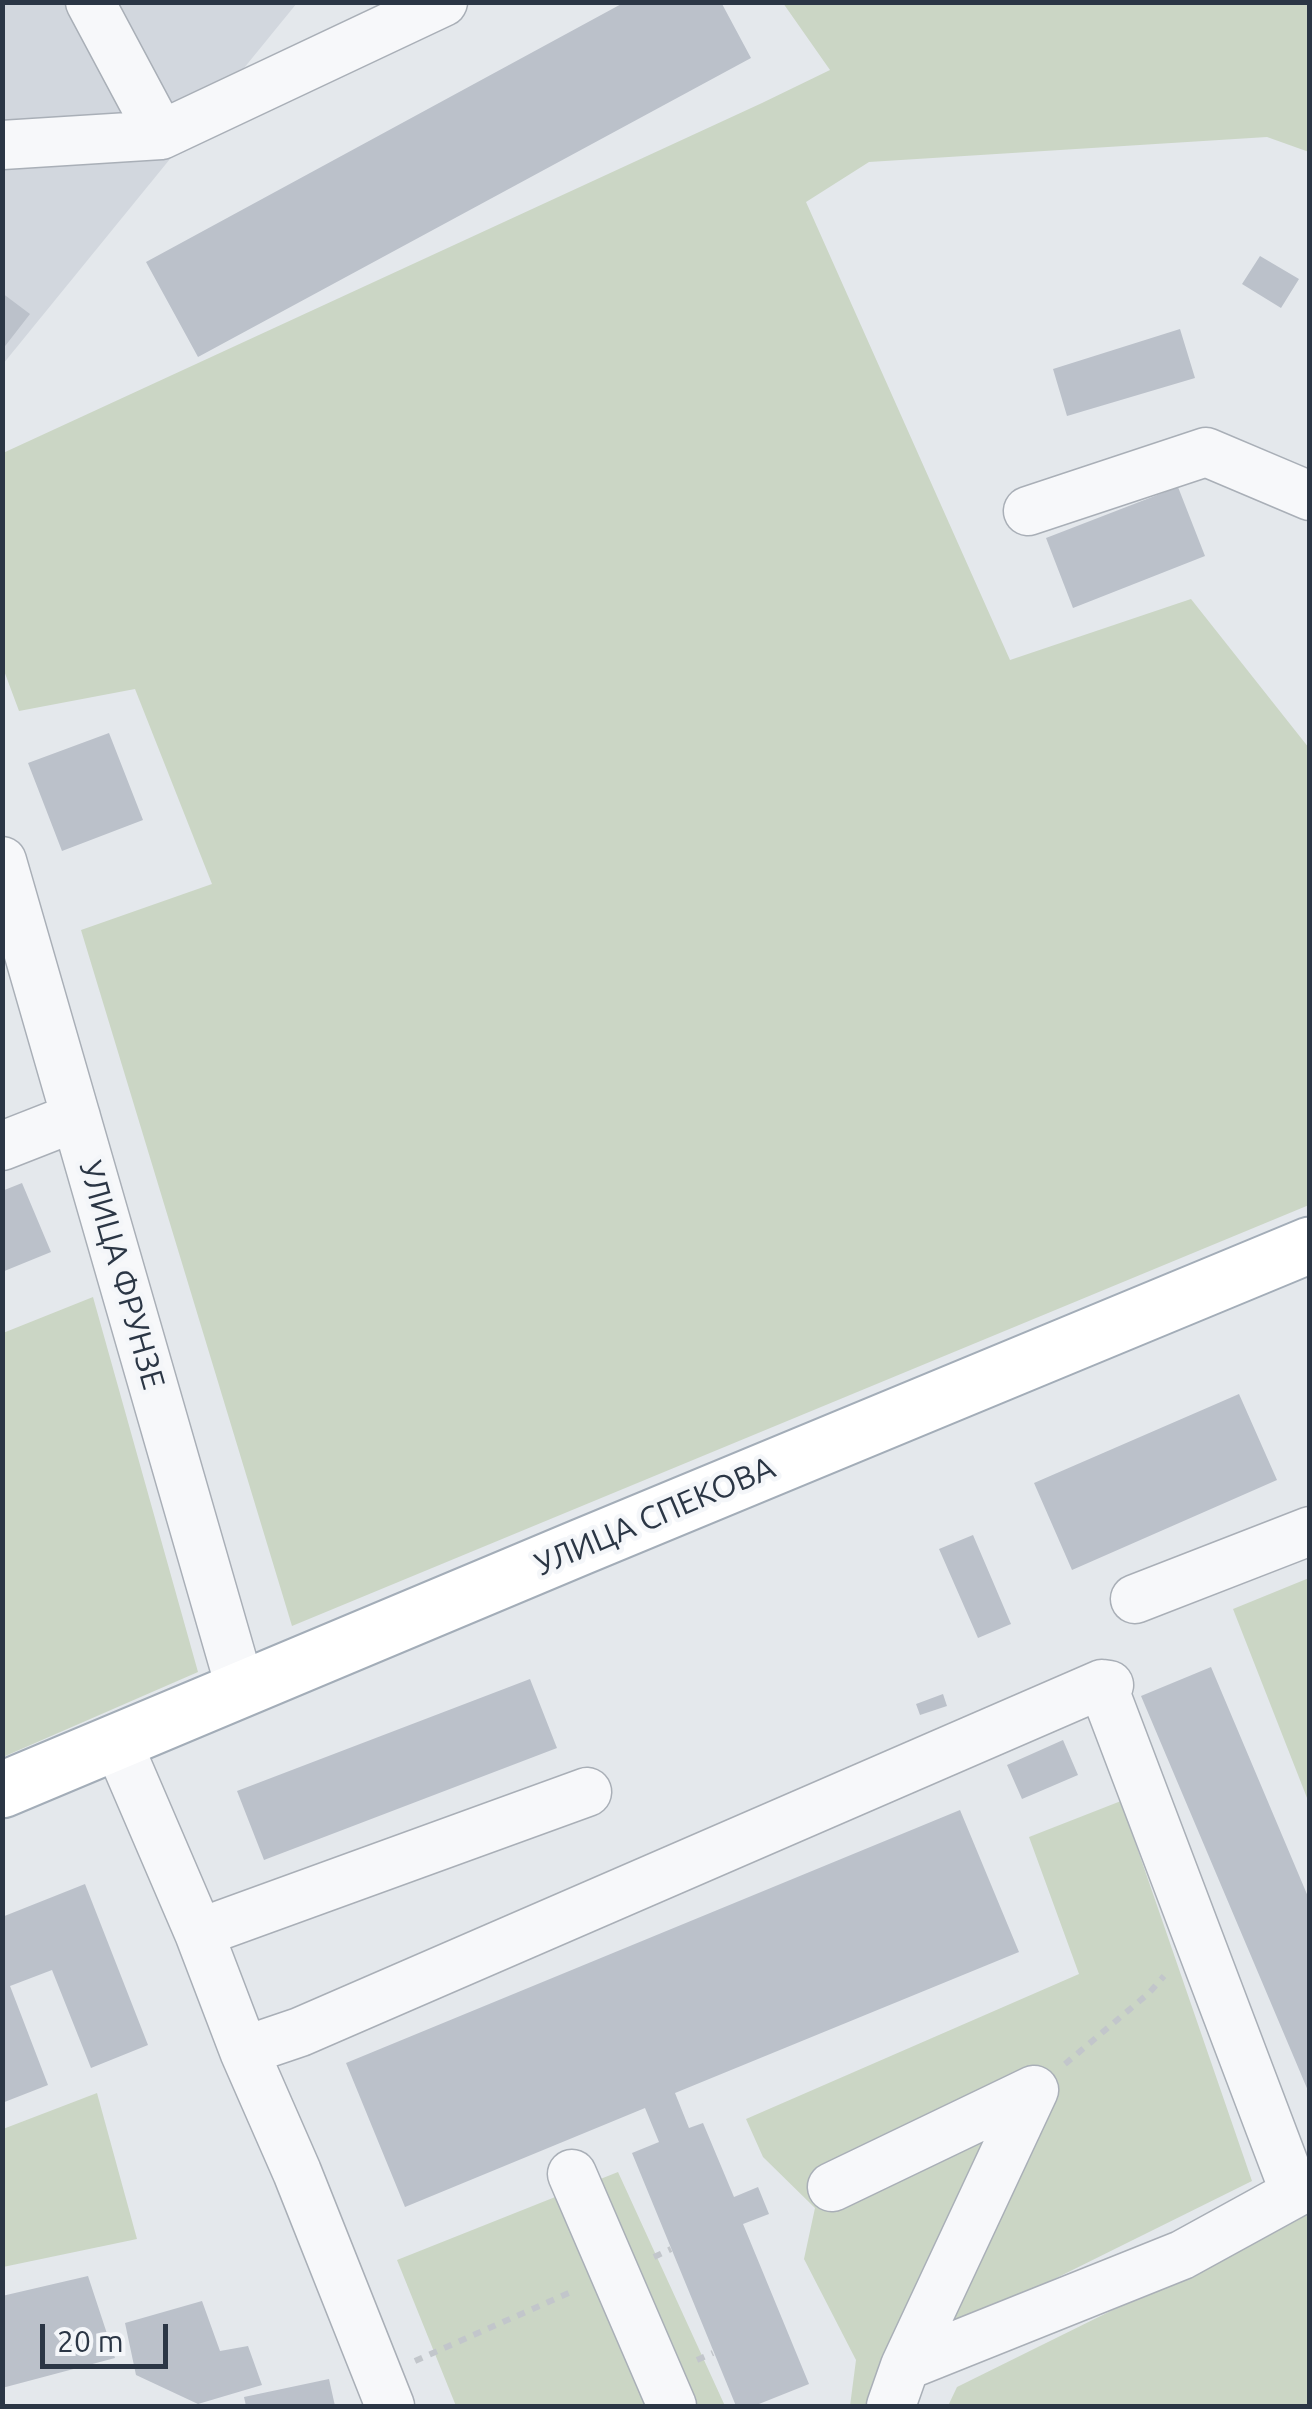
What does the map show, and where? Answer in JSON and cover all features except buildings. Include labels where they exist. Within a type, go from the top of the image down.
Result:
[{"type":"main road","name":"УЛИЦА СПЕКОВА","points":[[2,1790],[1310,1245]]},
{"type":"street","points":[[90,2],[162,135]]},
{"type":"street","points":[[2,145],[162,135],[443,2]]},
{"type":"street","points":[[1028,511],[1206,452],[1310,496]]},
{"type":"street","name":"УЛИЦА ФРУНЗЕ","points":[[2,861],[241,1690]]},
{"type":"street","points":[[2,1146],[76,1117]]},
{"type":"street","points":[[1135,1599],[1310,1531]]},
{"type":"street","points":[[244,2051],[300,2032],[1106,1685],[1295,2192],[1182,2255],[898,2386]]},
{"type":"street","points":[[117,1742],[199,1933],[384,2392]]},
{"type":"street","points":[[199,1933],[587,1792]]},
{"type":"street","points":[[898,2386],[1034,2090]]},
{"type":"street","points":[[832,2186],[1034,2090]]},
{"type":"street","points":[[572,2174],[672,2406]]},
{"type":"path","points":[[1034,2090],[1148,1992],[1199,1939]]},
{"type":"path","points":[[384,2392],[615,2273],[671,2249]]},
{"type":"shaded area","points":[[3,3],[297,3],[3,364]]},
{"type":"green space","points":[[783,3],[1309,3],[1309,152],[1267,137],[869,162],[806,202],[1010,660],[1191,599],[1309,748],[1309,1205],[292,1626],[81,930],[212,884],[135,689],[19,711],[3,668],[3,453],[830,70]]},
{"type":"green space","points":[[93,1297],[198,1672],[3,1757],[3,1333]]},
{"type":"green space","points":[[1309,1578],[1309,1803],[1233,1609]]},
{"type":"green space","points":[[1121,1801],[1252,2181],[905,2353],[887,2406],[850,2406],[856,2360],[804,2259],[815,2208],[763,2157],[746,2119],[1079,1974],[1029,1837]]},
{"type":"green space","points":[[97,2093],[137,2239],[3,2267],[3,2129]]},
{"type":"green space","points":[[618,2172],[725,2406],[456,2406],[397,2260]]},
{"type":"green space","points":[[1309,2213],[1309,2406],[948,2406],[957,2387]]}]
